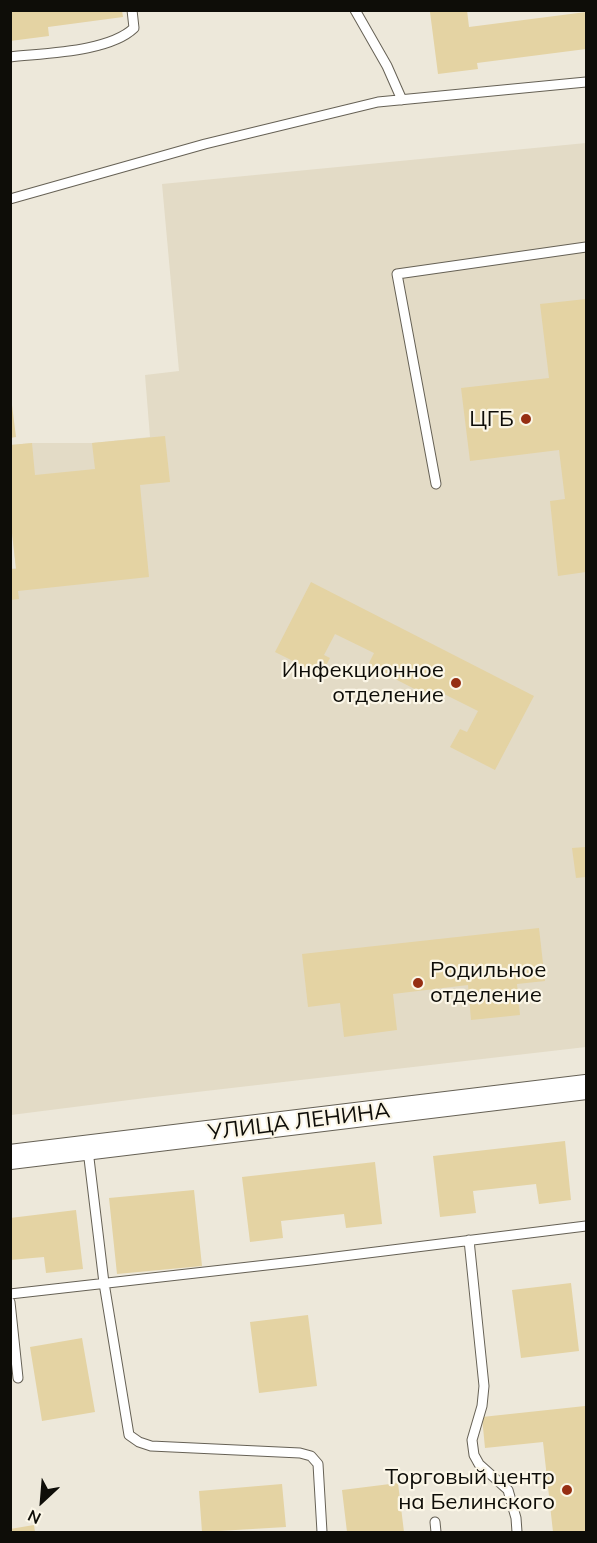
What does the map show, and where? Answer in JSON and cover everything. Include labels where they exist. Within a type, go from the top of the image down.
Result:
[{"type":"main road","name":"УЛИЦА ЛЕНИНА","points":[[10,1157],[586,1087]]},
{"type":"lane","points":[[10,57],[88,48],[126,36],[134,28],[132,10]]},
{"type":"lane","points":[[355,10],[387,66],[402,100]]},
{"type":"lane","points":[[10,199],[205,144],[378,102],[586,82]]},
{"type":"lane","points":[[436,484],[397,274],[586,247]]},
{"type":"lane","points":[[88,1148],[104,1283],[129,1435],[139,1442],[152,1446],[300,1453],[311,1456],[318,1464],[322,1533]]},
{"type":"lane","points":[[10,1294],[586,1226]]},
{"type":"lane","points":[[469,1240],[484,1386],[482,1406],[471,1440],[474,1455],[479,1464],[508,1490],[516,1518],[517,1533]]},
{"type":"lane","points":[[10,1302],[18,1378]]},
{"type":"lane","points":[[435,1522],[436,1533]]},
{"type":"shaded area","points":[[586,143],[586,1047],[11,1115],[10,569],[16,568],[10,515],[11,445],[92,443],[150,437],[145,375],[179,371],[162,184]]},
{"type":"building","points":[[10,10],[122,10],[123,17],[48,27],[49,36],[10,41]]},
{"type":"building","points":[[467,10],[469,27],[586,12],[586,49],[477,63],[478,69],[438,74],[430,12]]},
{"type":"building","name":"ЦГБ","points":[[586,299],[586,572],[558,576],[550,501],[565,499],[559,450],[470,461],[461,388],[549,378],[540,304]]},
{"type":"building","points":[[10,405],[12,405],[16,437],[10,438]]},
{"type":"building","points":[[165,436],[170,482],[140,485],[149,577],[18,591],[19,599],[10,600],[10,569],[16,569],[10,515],[10,445],[32,443],[35,475],[95,469],[92,443]]},
{"type":"building","name":"Инфекционное отделение","points":[[311,582],[534,696],[495,770],[450,747],[460,729],[467,732],[478,711],[438,691],[434,699],[368,665],[374,653],[335,634],[324,655],[330,658],[321,675],[275,652]]},
{"type":"building","points":[[586,847],[586,877],[576,878],[572,848]]},
{"type":"building","name":"Родильное отделение","points":[[539,928],[545,981],[517,984],[520,1015],[471,1020],[468,985],[393,994],[397,1030],[344,1037],[340,1003],[308,1007],[302,954]]},
{"type":"building","points":[[565,1141],[571,1200],[539,1204],[536,1184],[473,1191],[476,1213],[440,1217],[433,1156]]},
{"type":"building","points":[[375,1162],[382,1224],[346,1228],[344,1214],[281,1221],[283,1238],[250,1242],[242,1177]]},
{"type":"building","points":[[194,1190],[202,1266],[117,1274],[109,1198]]},
{"type":"building","points":[[76,1210],[83,1269],[46,1273],[44,1257],[10,1260],[10,1218]]},
{"type":"building","points":[[571,1283],[579,1351],[521,1358],[512,1290]]},
{"type":"building","points":[[308,1315],[317,1386],[259,1393],[250,1322]]},
{"type":"building","points":[[82,1338],[95,1412],[42,1421],[30,1347]]},
{"type":"building","name":"Торговый центр на Белинского","points":[[585,1406],[586,1532],[553,1532],[543,1442],[485,1448],[482,1417]]},
{"type":"building","points":[[398,1483],[404,1532],[347,1532],[342,1490]]},
{"type":"building","points":[[282,1484],[286,1527],[202,1532],[199,1491]]},
{"type":"building","points":[[34,1525],[35,1532],[10,1532],[10,1529]]},
{"type":"place","name":"ЦГБ","points":[[526,419]]},
{"type":"place","name":"Инфекционное отделение","points":[[456,683]]},
{"type":"place","name":"Родильное отделение","points":[[418,983]]},
{"type":"place","name":"Торговый центр на Белинского","points":[[567,1490]]}]
